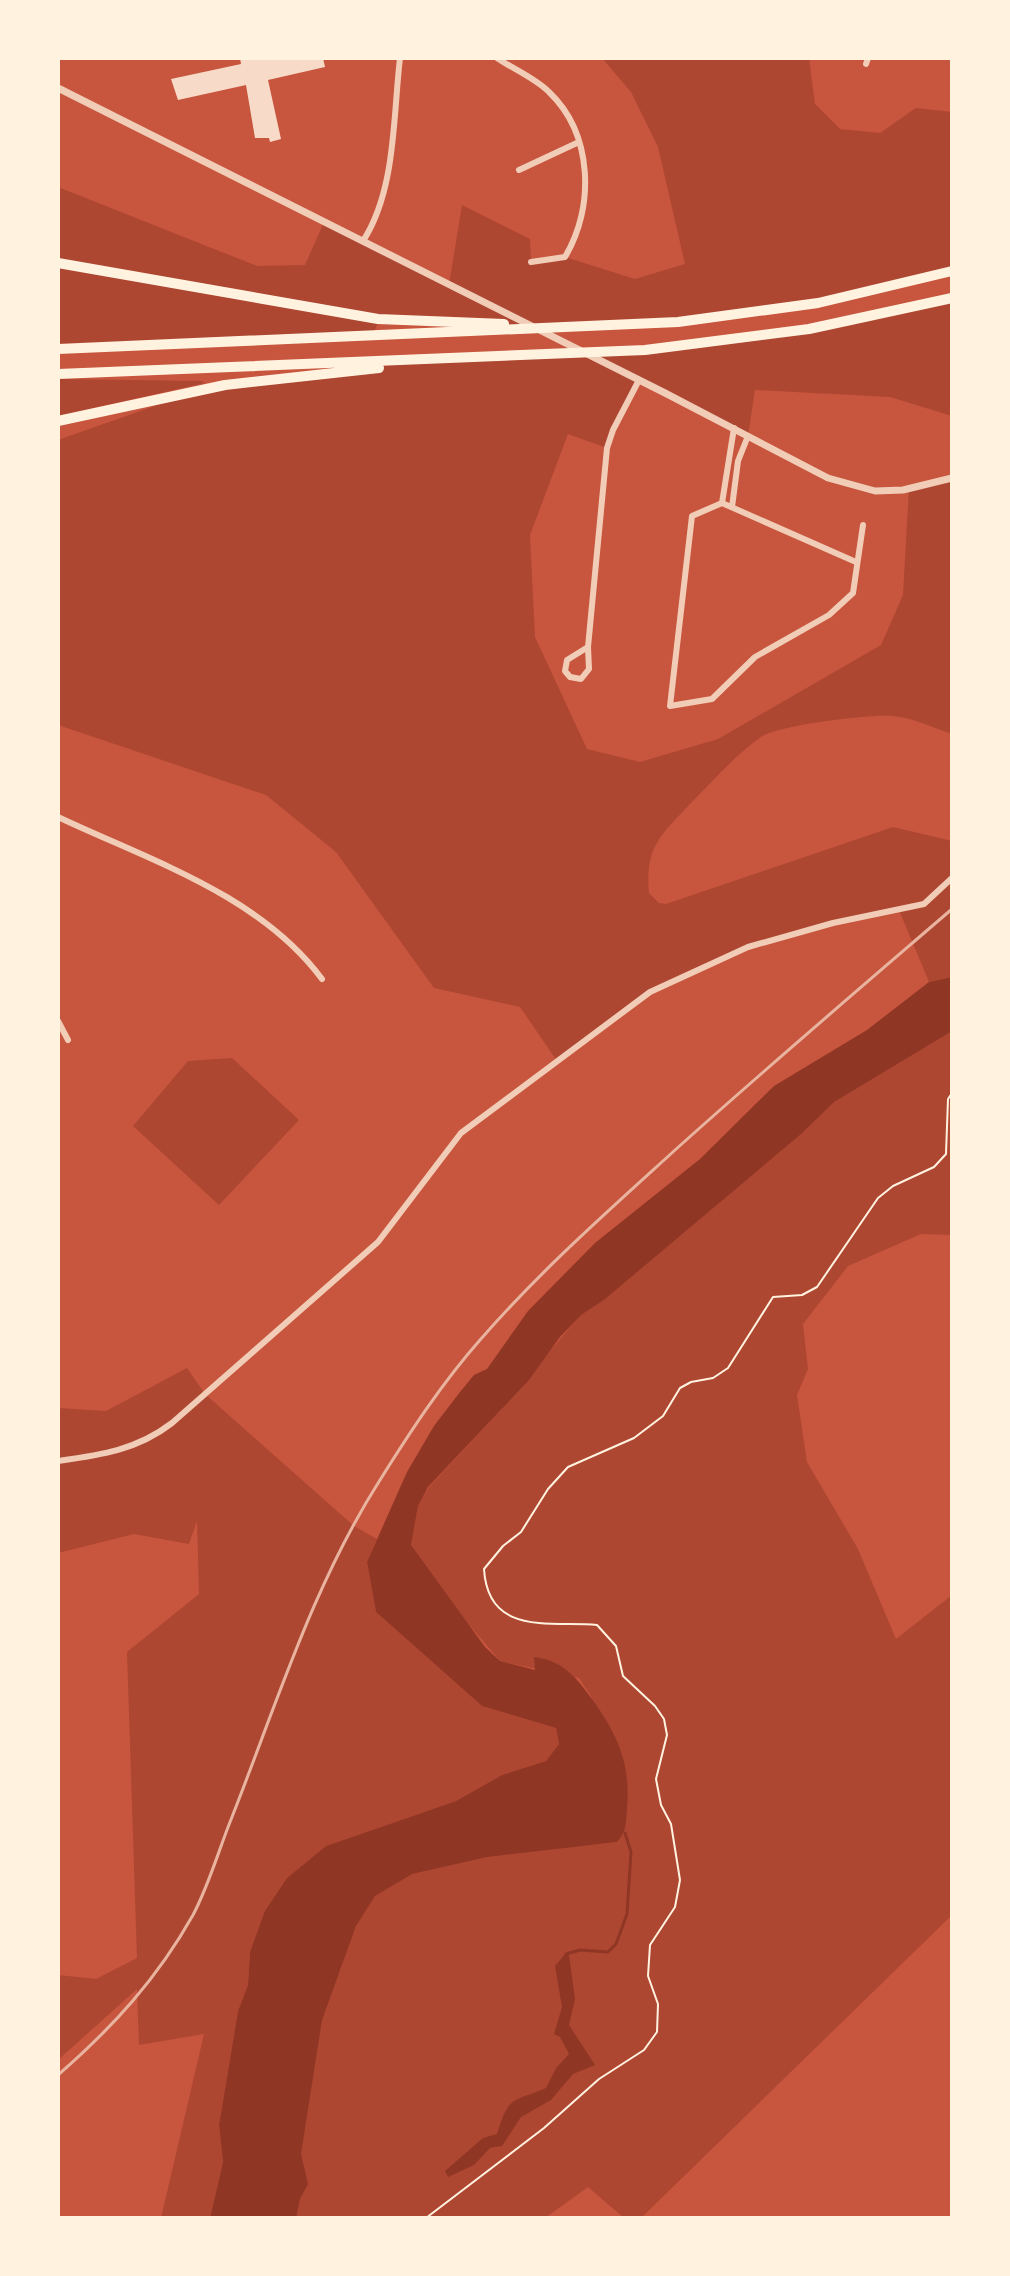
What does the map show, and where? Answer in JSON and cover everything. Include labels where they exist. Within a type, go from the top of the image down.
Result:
[{"type":"highway","points":[[58,263],[378,319],[550,328]]},
{"type":"highway","points":[[58,349],[622,326],[750,314],[818,303],[952,271]]},
{"type":"highway","points":[[58,374],[416,361],[698,345],[836,324],[952,298]]},
{"type":"highway","points":[[58,421],[225,385],[333,375],[416,361]]},
{"type":"street","points":[[363,241],[377,218],[384,190],[400,58]]},
{"type":"street","points":[[497,58],[548,92],[566,116],[579,142],[586,174],[578,237],[565,257],[531,262]]},
{"type":"street","points":[[58,88],[828,478],[853,487],[903,490],[952,478]]},
{"type":"street","points":[[519,170],[579,142]]},
{"type":"street","points":[[588,647],[567,660],[565,671],[570,677],[581,679],[587,673],[607,448],[635,378]]},
{"type":"street","points":[[722,503],[734,428]]},
{"type":"street","points":[[732,507],[738,461],[748,436]]},
{"type":"street","points":[[856,562],[722,503],[692,516],[670,706],[712,699],[755,657],[829,615],[853,593],[863,525]]},
{"type":"street","points":[[58,817],[231,898],[306,957],[322,979]]},
{"type":"street","points":[[58,1461],[107,1454],[148,1441],[172,1423],[378,1242],[461,1133],[650,992],[748,947],[833,923],[924,904],[952,878]]},
{"type":"street","points":[[58,1021],[68,1040]]},
{"type":"path","points":[[426,2218],[544,2128],[599,2079],[644,2050],[653,2039],[659,2015],[648,1976],[650,1945],[675,1907],[680,1880],[671,1824],[656,1779],[667,1735],[664,1719],[623,1676],[616,1646],[604,1629],[597,1625],[529,1622],[502,1611],[492,1601],[485,1586],[484,1569],[503,1546],[521,1532],[548,1489],[568,1467],[634,1438],[663,1416],[680,1388],[691,1382],[713,1378],[728,1368],[773,1297],[811,1293],[878,1198],[893,1186],[934,1167],[946,1154],[950,1139],[948,1099],[952,1093]]},
{"type":"shaded area","points":[[602,58],[809,58],[815,104],[840,129],[880,133],[916,108],[952,112],[952,271],[776,310],[550,328],[379,319],[373,336],[58,349],[58,187],[257,266],[305,265],[324,222],[449,285],[462,205],[530,239],[531,262],[565,257],[635,279],[685,264],[658,147],[631,92]]},
{"type":"shaded area","points":[[952,298],[952,416],[890,397],[755,390],[748,436],[639,380],[607,448],[568,434],[530,535],[535,637],[587,749],[640,762],[718,739],[881,645],[903,595],[909,488],[952,478],[952,734],[908,719],[881,716],[805,725],[761,737],[724,769],[663,834],[652,853],[648,877],[649,893],[659,903],[666,904],[893,827],[952,841],[952,977],[929,982],[899,910],[748,947],[650,992],[557,1061],[520,1007],[434,988],[336,852],[266,795],[58,725],[58,440],[200,390],[416,361],[698,345]]},
{"type":"shaded area","points":[[58,379],[202,381],[205,383],[58,416]]},
{"type":"shaded area","points":[[952,977],[952,1031],[834,1102],[801,1134],[605,1299],[581,1315],[560,1337],[529,1380],[428,1487],[418,1506],[411,1545],[485,1647],[500,1661],[535,1670],[534,1657],[553,1662],[568,1671],[586,1691],[609,1724],[624,1763],[628,1792],[624,1830],[617,1842],[487,1857],[412,1874],[375,1896],[356,1926],[322,2020],[301,2154],[308,2184],[300,2199],[296,2218],[210,2218],[223,2162],[219,2125],[238,2011],[248,1985],[250,1952],[265,1911],[287,1878],[326,1846],[456,1801],[502,1775],[546,1761],[559,1744],[556,1728],[482,1706],[376,1612],[367,1562],[407,1472],[434,1426],[474,1375],[487,1369],[528,1311],[595,1243],[700,1159],[774,1086],[867,1030],[929,982]]},
{"type":"shaded area","points":[[952,1025],[952,1235],[921,1234],[848,1266],[803,1324],[808,1369],[797,1395],[807,1462],[858,1549],[896,1639],[952,1595],[952,1915],[641,2218],[624,2218],[588,2187],[545,2218],[264,2218],[307,1989],[340,1971],[357,1924],[373,1898],[392,1883],[419,1871],[451,1863],[524,1851],[616,1842],[592,1698],[579,1678],[500,1661],[431,1580],[411,1545],[418,1505],[429,1487],[500,1411],[581,1314],[827,1098]]},
{"type":"shaded area","points":[[232,1058],[299,1120],[219,1205],[133,1126],[188,1061]]},
{"type":"shaded area","points":[[187,1368],[205,1394],[354,1526],[377,1539],[367,1562],[376,1612],[482,1706],[556,1728],[559,1744],[546,1761],[502,1775],[456,1801],[326,1846],[287,1878],[250,1952],[248,1985],[238,2011],[219,2125],[223,2162],[210,2218],[161,2218],[204,2034],[139,2045],[137,1989],[58,2060],[58,1975],[96,1979],[137,1958],[127,1652],[199,1594],[197,1521],[189,1544],[134,1534],[58,1553],[58,1408],[106,1411]]},
{"type":"shaded area","points":[[565,1954],[569,1955],[575,1999],[569,2025],[595,2065],[573,2074],[551,2100],[521,2117],[502,2146],[490,2148],[474,2165],[448,2177],[445,2171],[483,2138],[497,2134],[505,2112],[514,2101],[546,2088],[556,2068],[569,2054],[560,2037],[554,2034],[562,2007],[555,1966]]},
{"type":"building","points":[[240,58],[323,58],[325,67],[268,80],[281,139],[270,142],[269,138],[255,138],[246,85],[178,100],[171,79],[241,64]]},
{"type":"waterway","points":[[566,1954],[580,1950],[608,1952],[616,1944],[627,1914],[631,1852],[625,1833]]},
{"type":"railway","points":[[58,2075],[133,2001],[193,1915],[298,1645],[335,1561],[380,1480],[453,1373],[526,1290],[599,1219],[952,909]]}]
